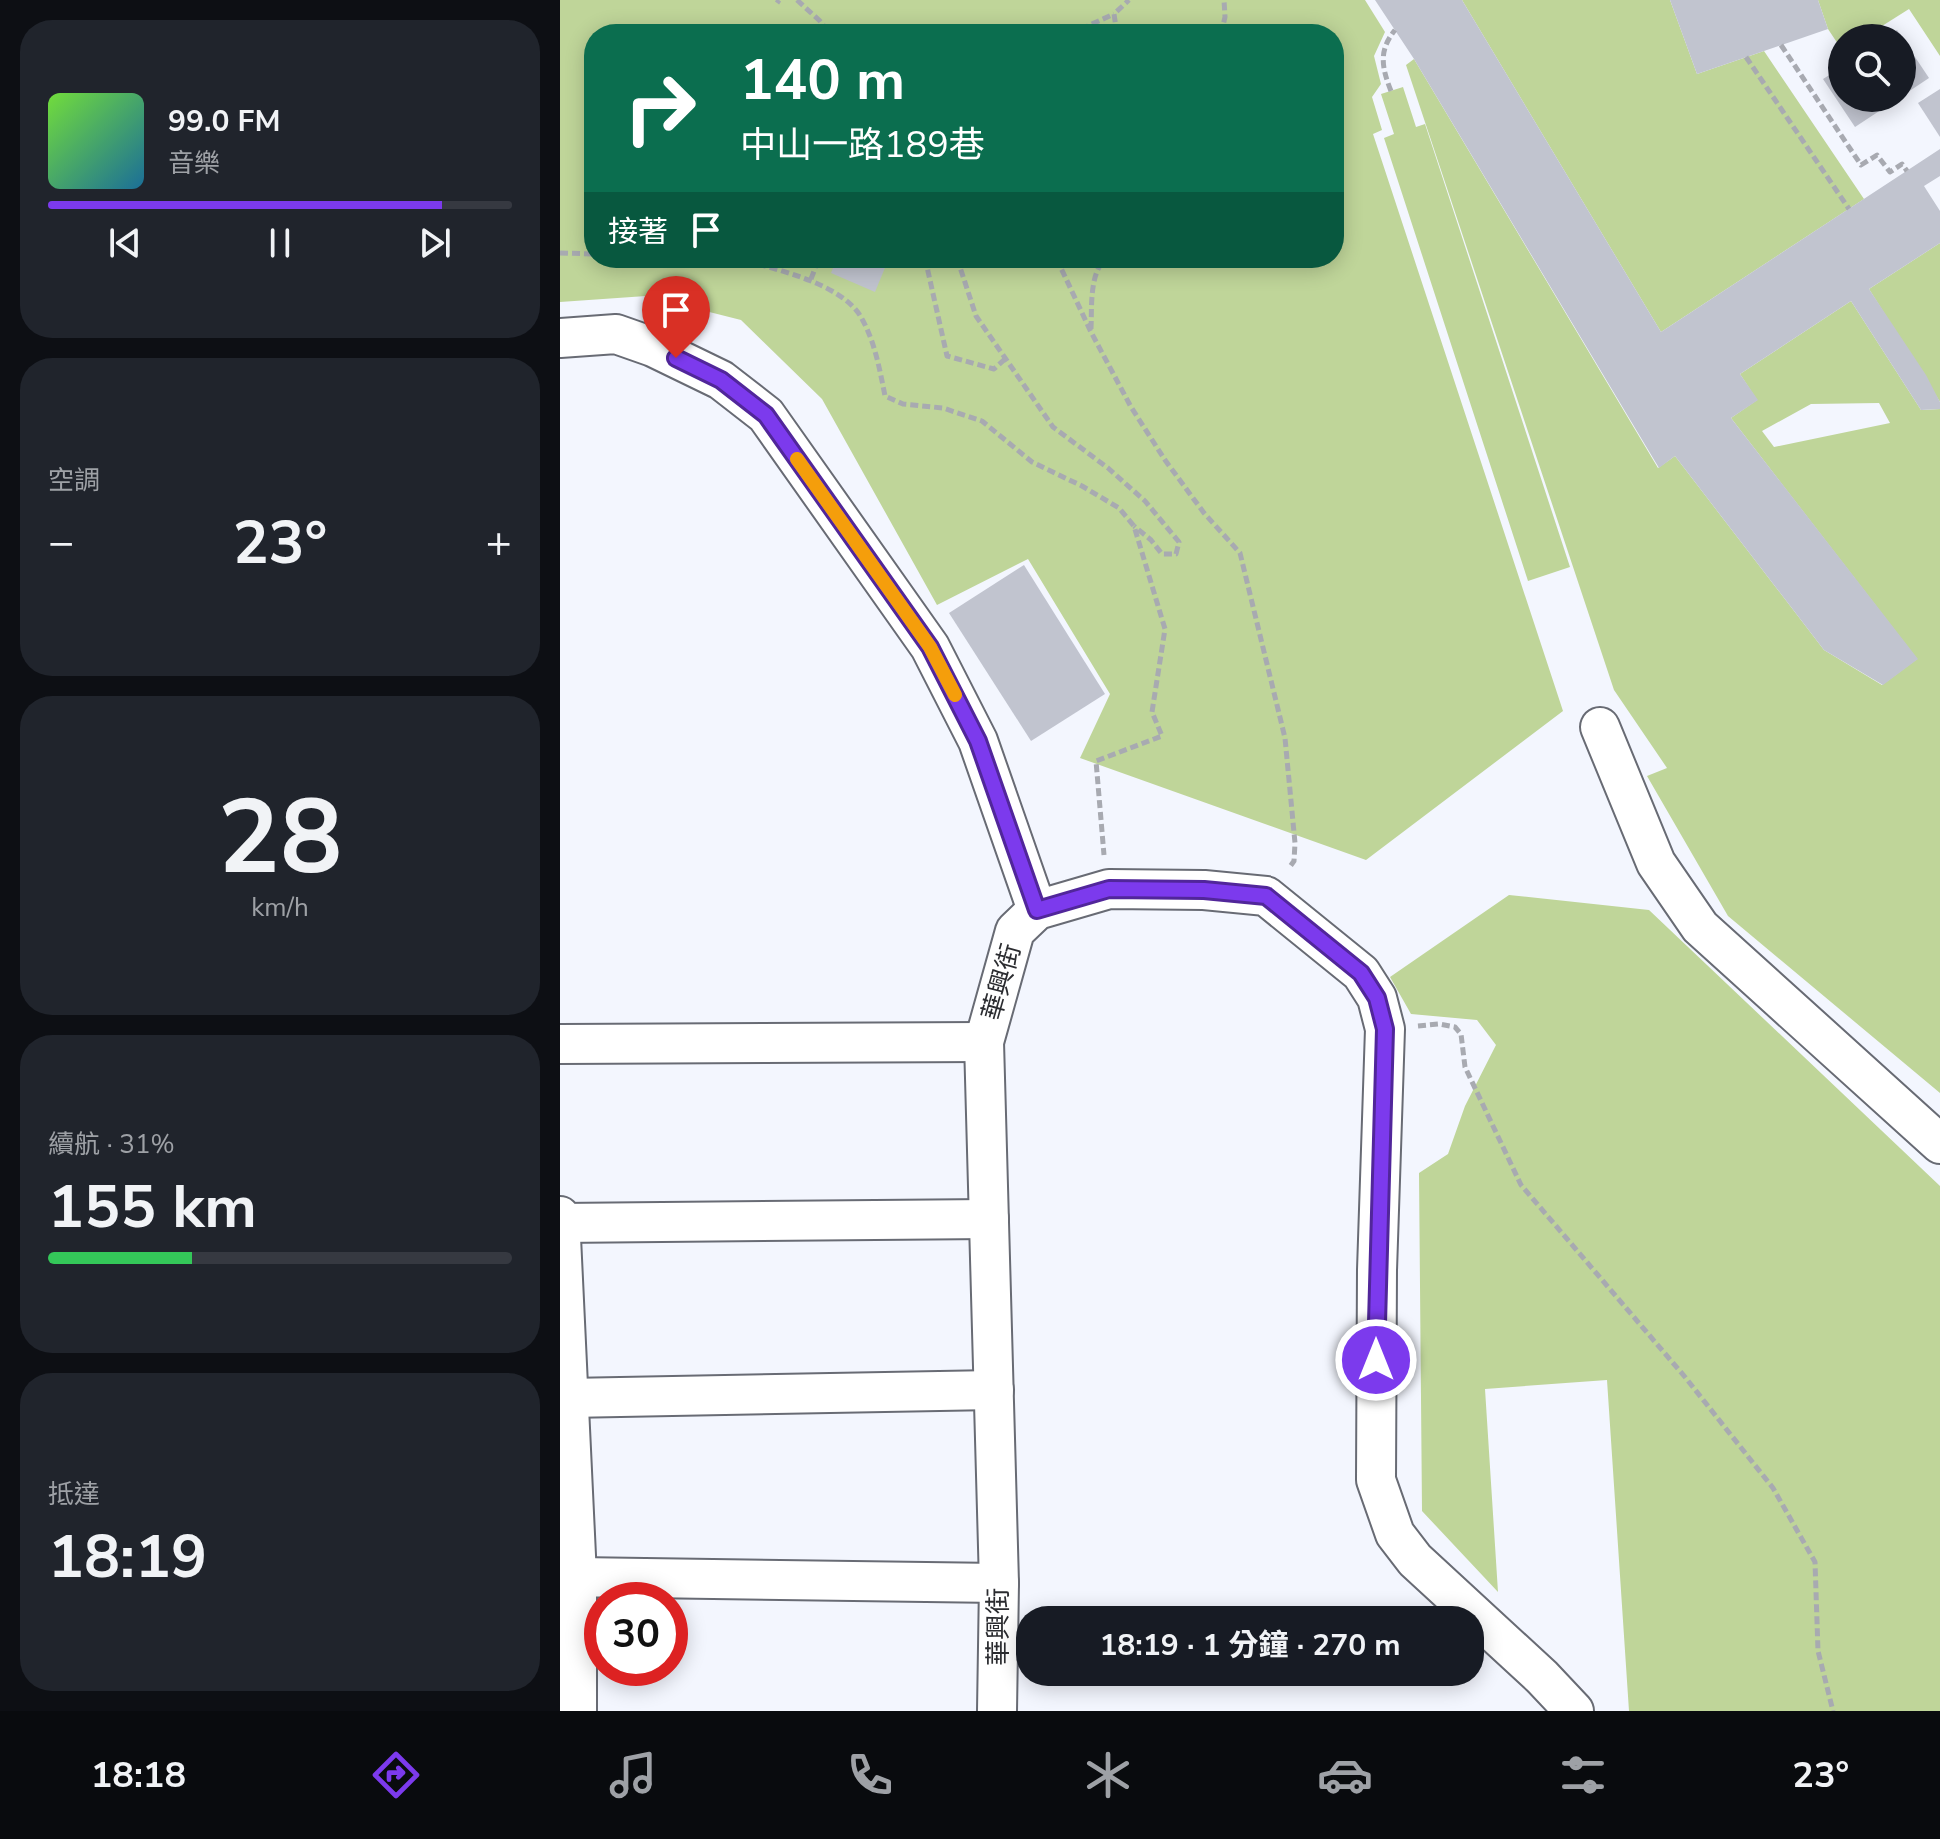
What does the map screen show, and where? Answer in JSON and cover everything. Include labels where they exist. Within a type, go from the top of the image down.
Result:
[{"type":"street","points":[[560,338],[616,334],[653,347],[721,380],[766,415],[930,647],[978,741],[1037,910],[1109,889],[1204,890],[1266,896],[1361,973],[1377,998],[1385,1029],[1377,1270],[1376,1480],[1395,1534],[1415,1560],[1542,1677],[1574,1711]]},
{"type":"street","points":[[1600,727],[1656,863],[1700,927],[1940,1144]]},
{"type":"street","name":"華興街","points":[[997,1711],[999,1583],[984,1042],[1015,931],[1037,910]]},
{"type":"street","points":[[560,1044],[984,1042]]},
{"type":"street","points":[[560,1216],[577,1577],[577,1711]]},
{"type":"street","points":[[560,1223],[989,1219]]},
{"type":"street","points":[[568,1398],[994,1390]]},
{"type":"street","points":[[577,1577],[999,1583]]},
{"type":"path","points":[[797,0],[822,24]]},
{"type":"path","points":[[1092,24],[1114,14],[1129,0]]},
{"type":"path","points":[[1223,24],[1224,0]]},
{"type":"path","points":[[1114,14],[1116,24]]},
{"type":"path","points":[[1391,91],[1381,60],[1386,41],[1395,30]]},
{"type":"path","points":[[1781,45],[1861,165],[1877,155],[1890,172],[1902,164],[1907,171]]},
{"type":"path","points":[[1746,57],[1849,209]]},
{"type":"path","points":[[560,253],[584,254]]},
{"type":"path","points":[[771,268],[811,279],[861,315],[872,343],[885,396],[903,404],[943,408],[982,421],[1032,462],[1119,508],[1162,554],[1176,554],[1179,542],[1145,501],[1108,468],[1053,427],[976,316],[960,268]]},
{"type":"path","points":[[811,279],[815,268]]},
{"type":"path","points":[[927,268],[947,356],[994,369],[1005,359]]},
{"type":"path","points":[[1061,268],[1131,407],[1204,513],[1240,553],[1285,738],[1295,843],[1294,861],[1266,896]]},
{"type":"path","points":[[1091,332],[1092,293],[1099,268]]},
{"type":"path","points":[[1109,889],[1100,827],[1096,761],[1162,736],[1152,712],[1165,629],[1134,526]]},
{"type":"path","points":[[1385,1029],[1439,1024],[1455,1027],[1461,1034],[1465,1067],[1521,1185],[1685,1377],[1773,1488],[1815,1562],[1818,1651],[1833,1711]]},
{"type":"green space","points":[[560,0],[1365,0],[1385,32],[1374,56],[1381,84],[1372,97],[1382,130],[1373,134],[1563,711],[1366,860],[1080,758],[1110,694],[1028,559],[937,605],[822,399],[741,320],[646,296],[560,302]]},
{"type":"green space","points":[[1462,0],[1670,0],[1697,74],[1764,51],[1864,199],[1661,332]]},
{"type":"green space","points":[[1818,0],[1940,0],[1940,56],[1909,9],[1885,24],[1828,24],[1828,29]]},
{"type":"green space","points":[[1414,59],[1658,468],[1675,456],[1824,650],[1882,685],[1917,659],[1731,418],[1757,400],[1740,374],[1851,301],[1921,410],[1940,409],[1940,1093],[1728,916],[1647,776],[1667,768],[1614,690],[1406,65]],"holes":[[[1879,403],[1890,423],[1774,447],[1762,431],[1811,404]]]},
{"type":"green space","points":[[1403,87],[1416,127],[1425,124],[1570,567],[1528,581],[1384,138],[1394,134],[1381,94]]},
{"type":"green space","points":[[1940,243],[1940,402],[1869,289]]},
{"type":"green space","points":[[1509,895],[1649,910],[1940,1186],[1940,1711],[1629,1711],[1607,1380],[1485,1389],[1498,1592],[1422,1511],[1419,1173],[1448,1154],[1465,1106],[1496,1045],[1477,1020],[1411,1014],[1390,977]]},
{"type":"building","points":[[1375,0],[1462,0],[1661,332],[1940,149],[1940,176],[1924,186],[1940,211],[1940,243],[1869,289],[1926,375],[1940,402],[1940,409],[1921,410],[1851,301],[1740,374],[1758,400],[1731,418],[1918,659],[1883,685],[1824,650],[1675,456],[1659,468],[1414,59]]},
{"type":"building","points":[[1670,0],[1818,0],[1828,29],[1697,74]]},
{"type":"building","points":[[1916,58],[1929,78],[1916,87]]},
{"type":"building","points":[[1940,89],[1940,137],[1918,103]]},
{"type":"building","points":[[1845,112],[1878,112],[1855,127]]},
{"type":"building","points":[[833,268],[885,268],[875,292],[831,273]]},
{"type":"building","points":[[1024,565],[1105,694],[1031,741],[949,613]]},
{"type":"slow traffic","points":[[797,459],[930,647],[955,695]]},
{"type":"route","points":[[676,358],[721,380],[766,415],[930,647],[978,741],[1037,910],[1109,889],[1204,890],[1266,896],[1361,973],[1377,998],[1385,1029],[1376,1360]]}]
